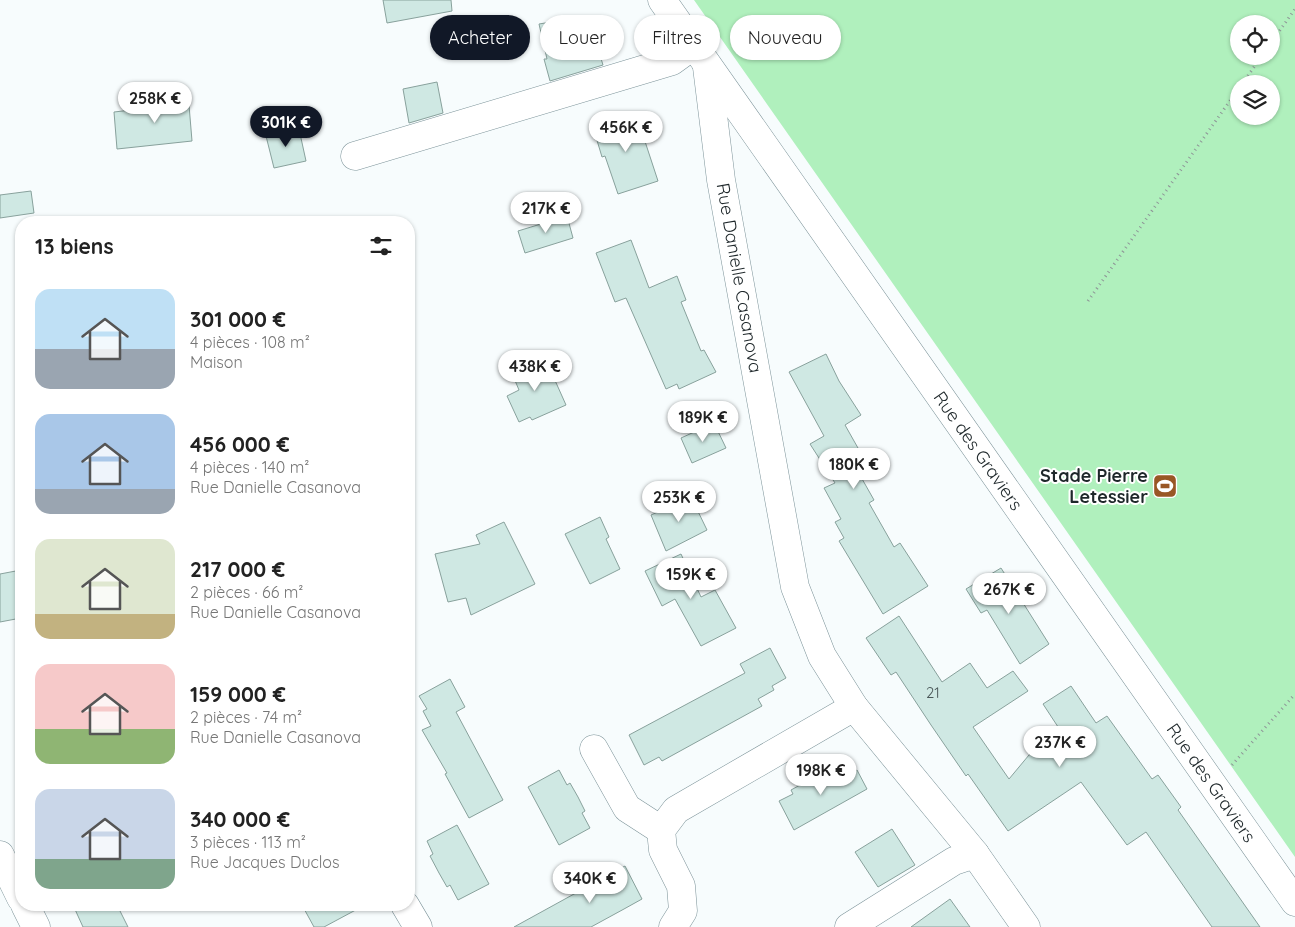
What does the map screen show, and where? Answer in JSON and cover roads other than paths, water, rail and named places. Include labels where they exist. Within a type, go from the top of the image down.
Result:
[{"type":"street","name":"Rue des Graviers","points":[[662,0],[673,15]]},
{"type":"street","points":[[355,156],[676,60]]},
{"type":"street","name":"Rue Danielle Casanova","points":[[701,60],[795,587],[822,656],[854,707],[975,854],[1026,927]]},
{"type":"street","name":"Rue des Graviers","points":[[704,60],[1295,902]]},
{"type":"street","points":[[673,927],[683,911],[681,886],[663,850],[661,830],[676,810],[854,707]]},
{"type":"street","points":[[594,749],[627,808],[661,830]]},
{"type":"street","points":[[849,927],[954,861],[975,854]]},
{"type":"street","points":[[0,855],[15,886]]},
{"type":"street","points":[[28,911],[36,927]]},
{"type":"street","points":[[409,911],[418,927]]},
{"type":"place","name":"Stade Pierre Letessier","points":[[1165,486]]}]
